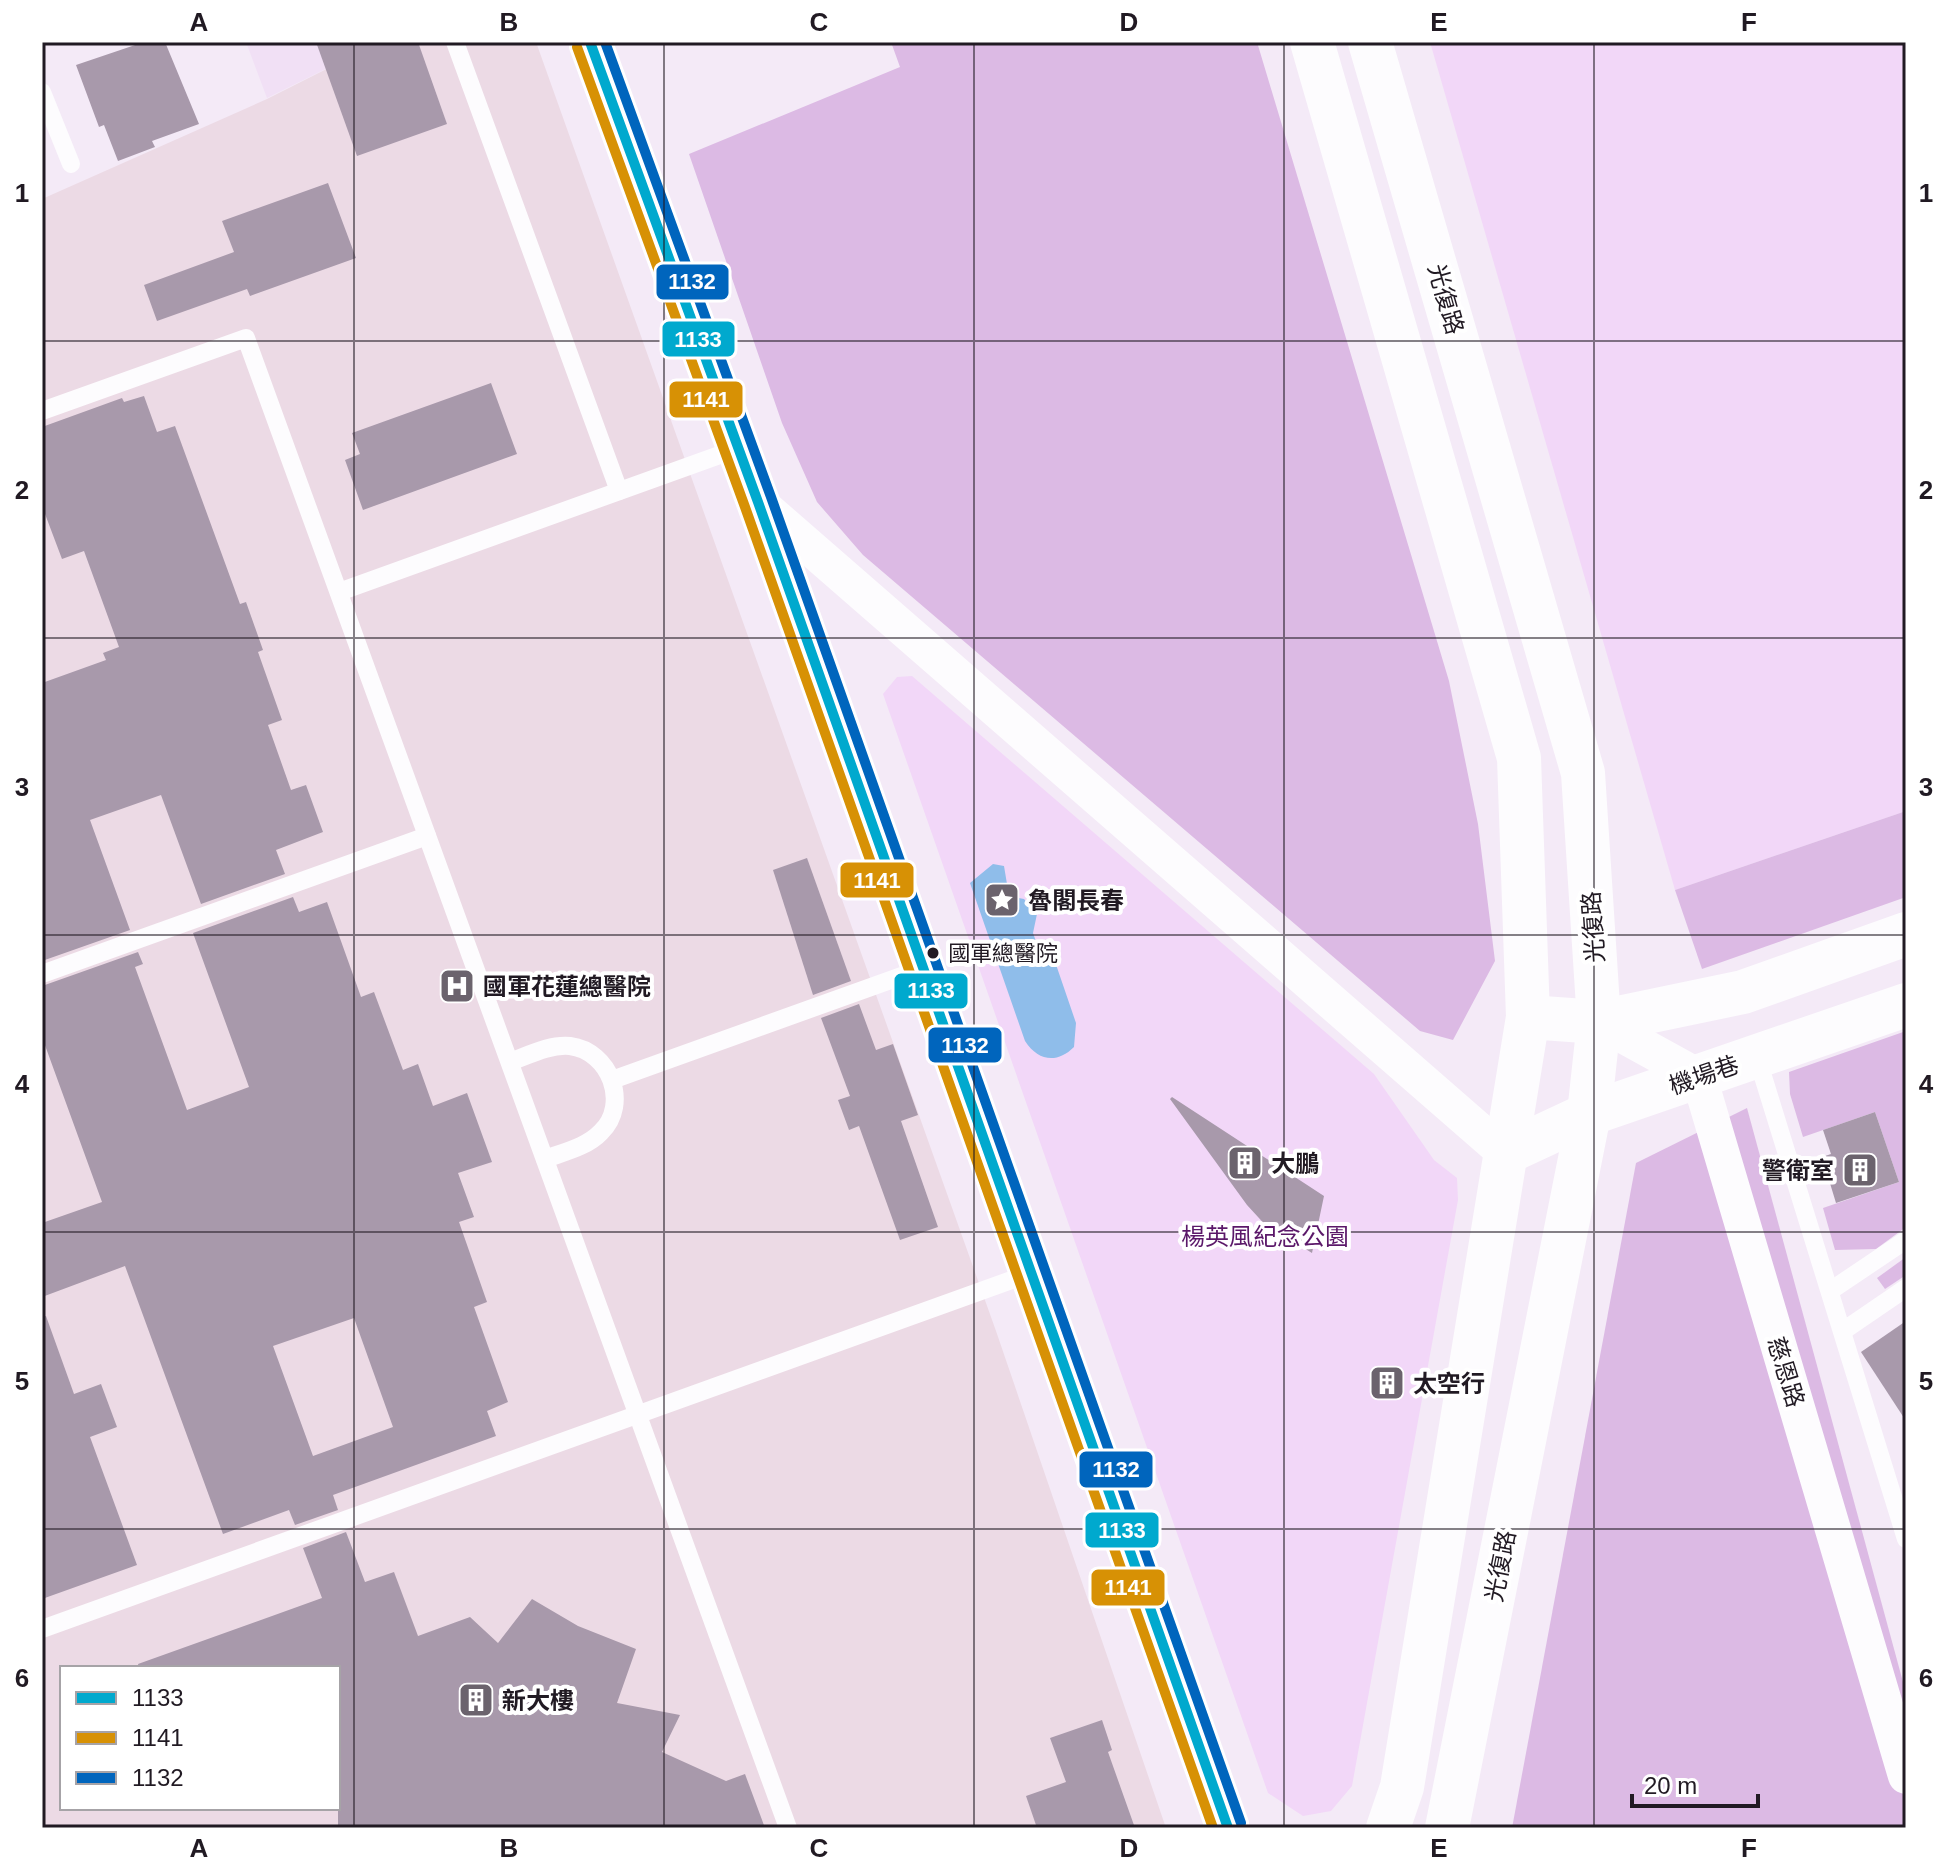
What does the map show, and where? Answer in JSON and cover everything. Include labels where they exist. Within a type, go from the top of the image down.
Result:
[{"type":"main road","points":[[1312,42],[1519,758],[1528,1017],[1402,1787],[1388,1828]]},
{"type":"main road","name":"光復路","points":[[1370,42],[1583,773],[1599,1022],[1589,1114],[1447,1828]]},
{"type":"main road","points":[[1528,1017],[1599,1022],[1743,992],[1906,934]]},
{"type":"main road","name":"機場巷","points":[[1505,1153],[1589,1114],[1906,1005]]},
{"type":"street","points":[[590,42],[739,448],[1228,1828]]},
{"type":"street","points":[[758,502],[1505,1153]]},
{"type":"street","points":[[1599,1022],[1699,1077]]},
{"type":"street","name":"慈恩路","points":[[1699,1077],[1906,1776]]},
{"type":"lane","points":[[455,42],[619,491]]},
{"type":"lane","points":[[42,92],[71,164]]},
{"type":"lane","points":[[42,411],[246,338],[788,1828]]},
{"type":"lane","points":[[339,592],[739,448]]},
{"type":"lane","points":[[42,974],[427,836]]},
{"type":"lane","points":[[612,1080],[924,968]]},
{"type":"lane","points":[[510,1062],[554,1046],[573,1046],[589,1052],[603,1064],[612,1080],[616,1097],[612,1115],[603,1131],[589,1143],[545,1159]]},
{"type":"lane","points":[[1757,1057],[1906,1539]]},
{"type":"lane","points":[[1830,1291],[1906,1240]]},
{"type":"lane","points":[[42,1629],[1031,1273]]},
{"type":"lane","points":[[1843,1331],[1906,1288]]},
{"type":"shaded area","points":[[246,42],[380,42],[267,98]]},
{"type":"shaded area","name":"國軍花蓮總醫院","points":[[380,42],[536,42],[996,1331],[1166,1828],[42,1828],[42,199],[267,99]]},
{"type":"shaded area","points":[[891,42],[1257,42],[1449,681],[1478,824],[1495,961],[1453,1040],[1420,1031],[863,555],[817,502],[782,423],[689,154],[900,67]]},
{"type":"shaded area","points":[[1906,811],[1906,897],[1702,969],[1675,890]]},
{"type":"shaded area","points":[[1906,1031],[1906,1227],[1876,1249],[1835,1250],[1823,1208],[1899,1182],[1875,1112],[1803,1137],[1790,1094],[1789,1072]]},
{"type":"shaded area","points":[[1747,1108],[1906,1693],[1906,1828],[1512,1828],[1636,1163]]},
{"type":"shaded area","points":[[1906,1257],[1906,1275],[1885,1289],[1877,1278]]},
{"type":"green space","points":[[1430,42],[1906,42],[1906,811],[1675,890]]},
{"type":"green space","name":"楊英風紀念公園","points":[[912,676],[1374,1074],[1434,1160],[1457,1178],[1458,1200],[1352,1786],[1331,1811],[1303,1816],[1268,1793],[883,694],[897,677]]},
{"type":"water","points":[[993,864],[1004,866],[1009,896],[1024,899],[1037,914],[1033,933],[1039,950],[1050,947],[1076,1023],[1074,1047],[1061,1056],[1042,1056],[1025,1041],[970,883]]},
{"type":"building","points":[[144,42],[165,42],[199,124],[152,141],[155,147],[118,161],[104,125],[99,127],[76,65]]},
{"type":"building","points":[[316,42],[418,42],[447,124],[357,156]]},
{"type":"building","points":[[328,183],[356,258],[250,296],[247,289],[157,321],[144,285],[234,252],[222,221]]},
{"type":"building","points":[[491,383],[517,454],[363,510],[345,460],[360,454],[352,433]]},
{"type":"building","points":[[144,396],[157,432],[175,426],[240,604],[246,602],[263,650],[258,652],[282,720],[268,725],[291,790],[306,785],[323,832],[276,850],[285,874],[201,904],[161,795],[90,820],[130,930],[42,961],[42,683],[106,660],[103,653],[119,647],[84,551],[62,559],[42,506],[42,427],[122,398],[124,402]]},
{"type":"building","points":[[807,858],[851,981],[813,995],[773,870]]},
{"type":"building","points":[[293,897],[299,912],[327,902],[361,997],[374,992],[403,1070],[418,1064],[433,1106],[467,1093],[492,1162],[458,1173],[474,1217],[459,1222],[487,1302],[474,1307],[508,1402],[487,1411],[496,1436],[333,1495],[338,1510],[295,1525],[289,1510],[223,1534],[125,1266],[42,1297],[42,1223],[102,1202],[42,1037],[42,986],[138,952],[143,964],[135,967],[187,1110],[249,1087],[193,933]],"holes":[[[354,1318],[393,1427],[313,1456],[273,1346]]]},
{"type":"building","points":[[859,1004],[876,1050],[893,1044],[918,1115],[901,1121],[938,1227],[900,1240],[859,1126],[849,1130],[838,1100],[850,1096],[821,1018]]},
{"type":"building","name":"大鵬","points":[[1172,1097],[1324,1196],[1312,1253],[1288,1238],[1282,1243],[1247,1205],[1170,1099]]},
{"type":"building","name":"警衛室","points":[[1875,1112],[1899,1182],[1836,1203],[1822,1157],[1831,1154],[1823,1130]]},
{"type":"building","points":[[46,1316],[74,1394],[101,1384],[117,1427],[90,1437],[137,1565],[42,1599],[42,1317]]},
{"type":"building","points":[[1906,1321],[1906,1421],[1861,1352]]},
{"type":"building","name":"新大樓","points":[[346,1532],[365,1582],[394,1572],[418,1636],[470,1617],[498,1643],[532,1599],[578,1626],[636,1649],[617,1703],[680,1715],[662,1752],[726,1781],[745,1774],[765,1828],[338,1828],[340,1666],[138,1664],[322,1598],[303,1548]]},
{"type":"building","points":[[1102,1720],[1112,1750],[1108,1752],[1135,1828],[1037,1828],[1026,1796],[1066,1782],[1050,1738]]},
{"type":"transit line","name":"1133","points":[[590,42],[758,502],[1228,1828]]},
{"type":"transit line","name":"1132","points":[[605,42],[771,497],[1241,1823]]},
{"type":"transit line","name":"1141","points":[[577,47],[745,507],[1213,1828]]},
{"type":"place","name":"魯閣長春","points":[[1002,900]]},
{"type":"place","name":"國軍總醫院","points":[[933,953]]},
{"type":"place","name":"國軍花蓮總醫院","points":[[457,986]]},
{"type":"place","name":"大鵬","points":[[1245,1163]]},
{"type":"place","name":"警衛室","points":[[1860,1170]]},
{"type":"place","name":"太空行","points":[[1387,1383]]},
{"type":"place","name":"新大樓","points":[[476,1700]]}]
